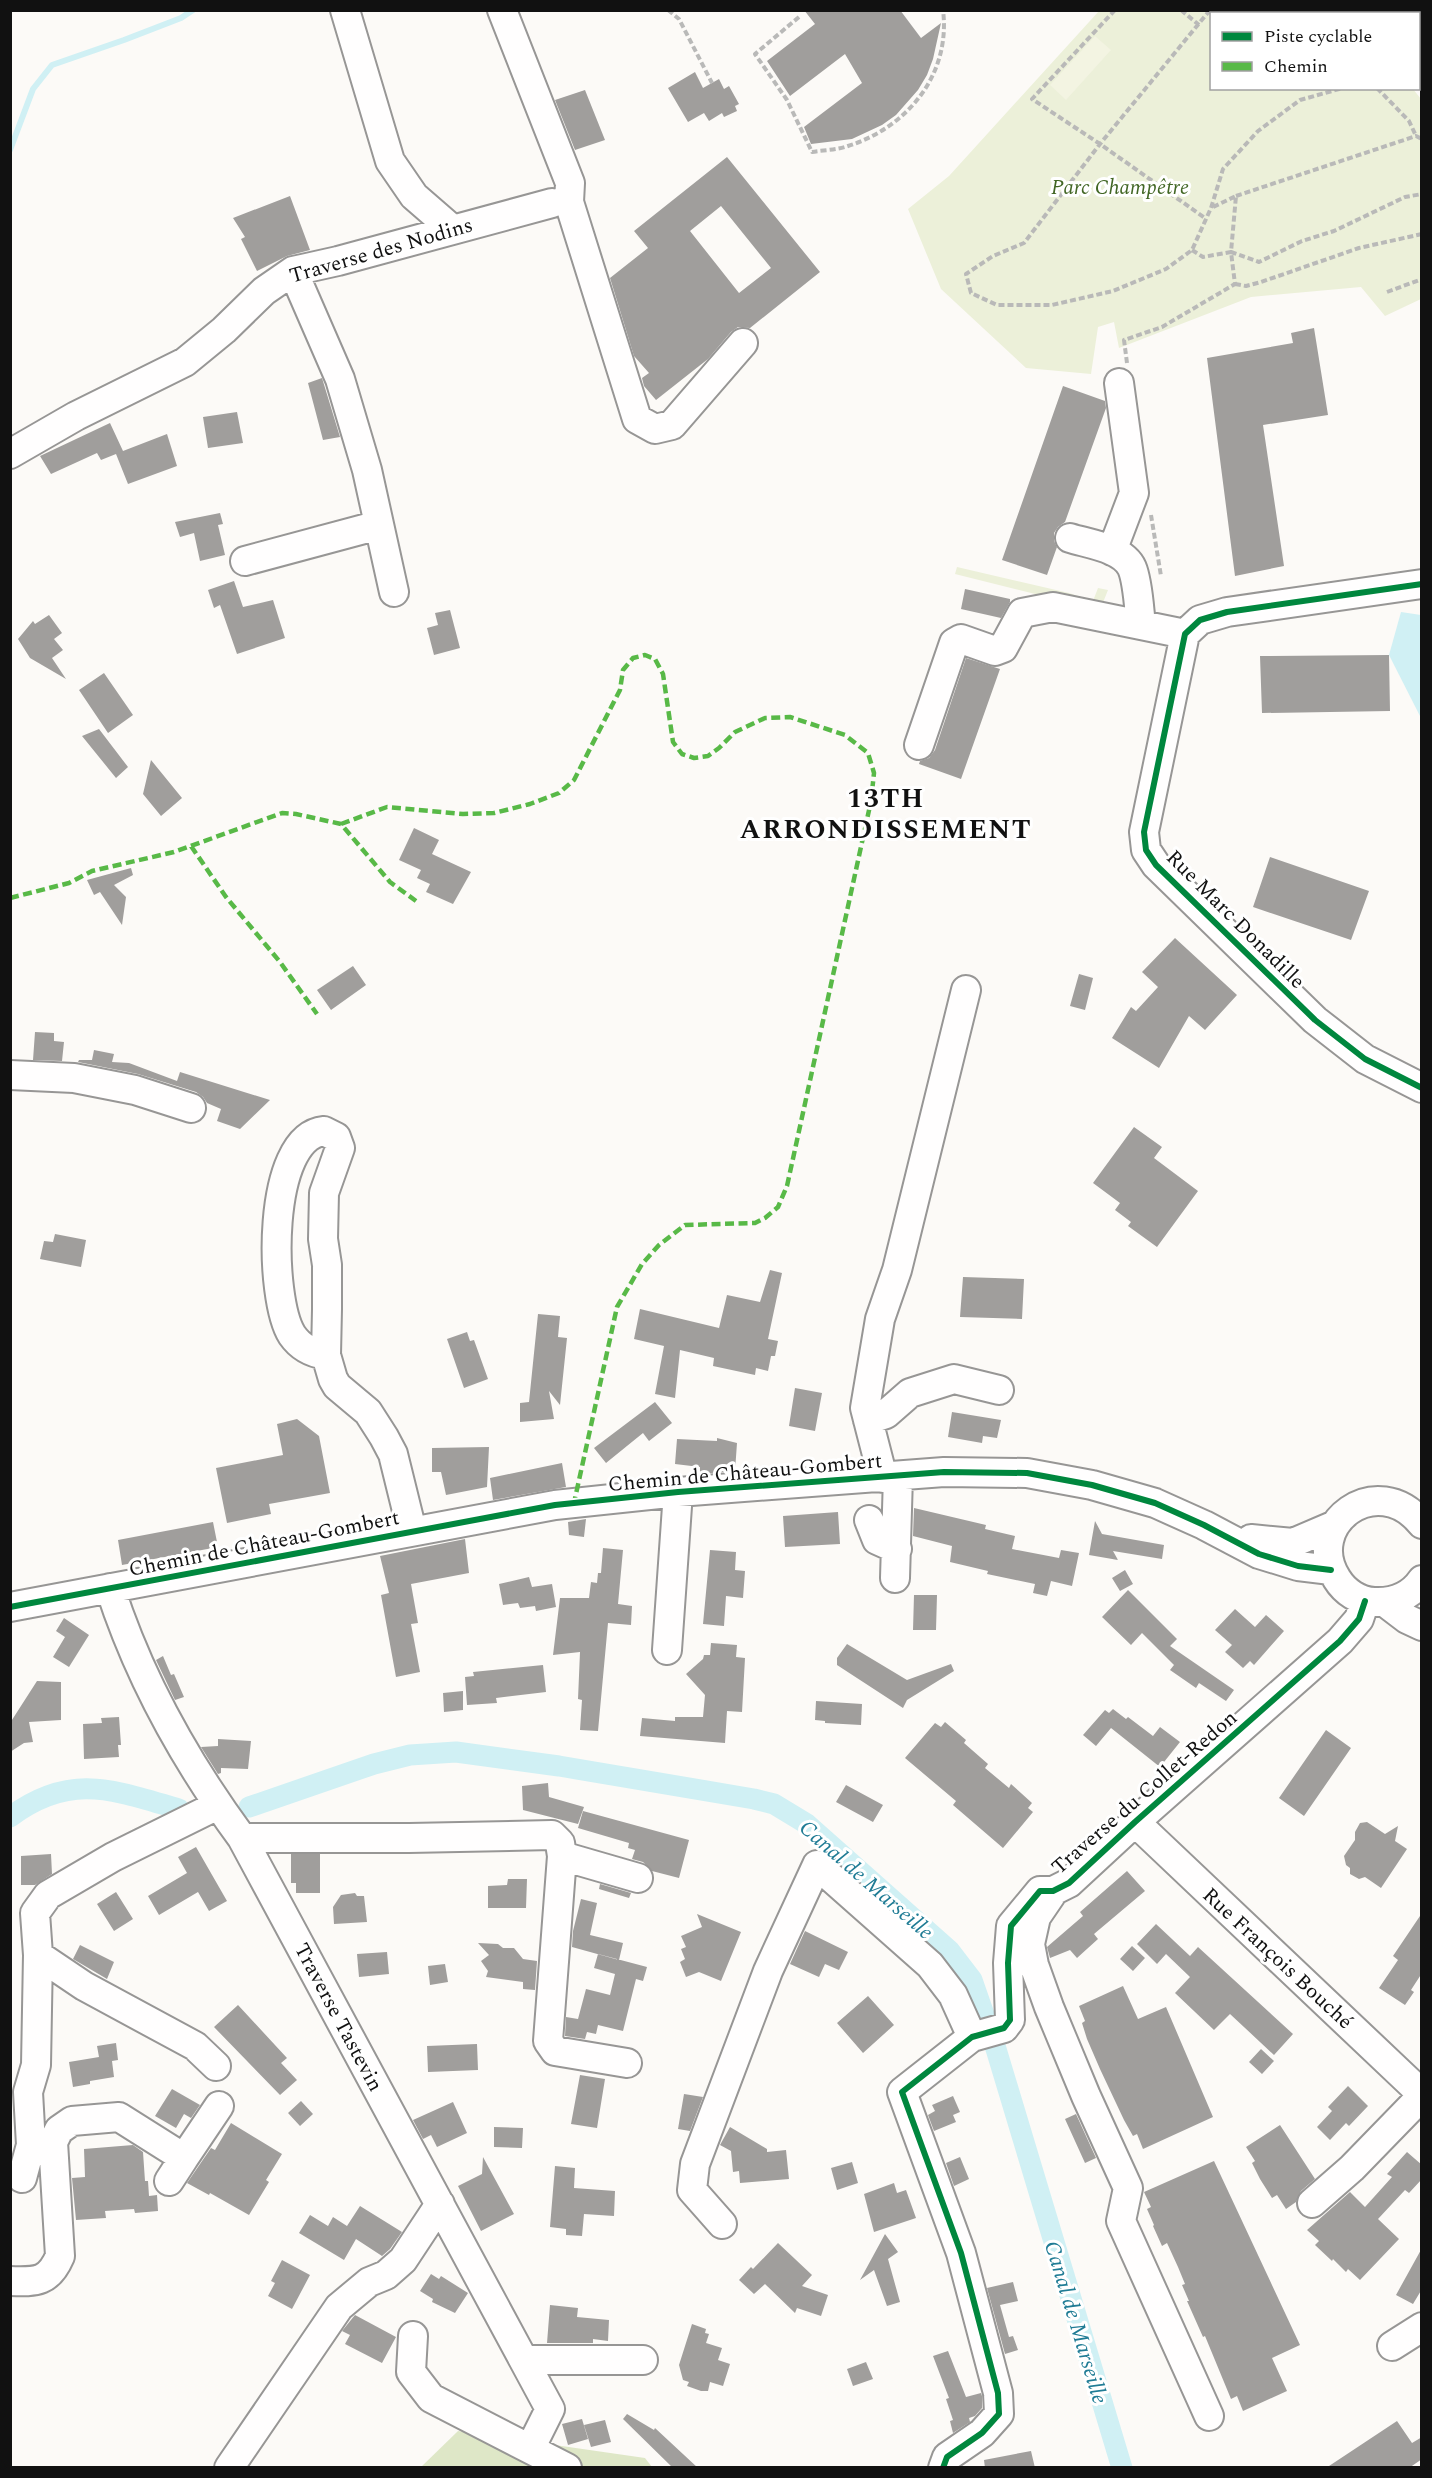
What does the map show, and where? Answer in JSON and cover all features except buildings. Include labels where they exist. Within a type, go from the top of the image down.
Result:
[{"type":"street","points":[[345,10],[390,160],[414,196],[452,229]]},
{"type":"street","points":[[502,10],[570,183],[569,202],[638,419],[655,429],[672,425],[743,343]]},
{"type":"street","name":"Traverse des Nodins","points":[[10,454],[76,416],[185,362],[224,330],[264,291],[293,271],[552,203]]},
{"type":"street","points":[[293,271],[340,379],[367,470],[394,592]]},
{"type":"street","points":[[1112,551],[1134,493],[1122,371]]},
{"type":"street","points":[[245,561],[379,525]]},
{"type":"street","points":[[1070,538],[1112,551],[1124,558],[1132,568],[1141,625]]},
{"type":"street","points":[[919,745],[954,644],[960,639],[995,651],[1003,648],[1022,613],[1053,607],[1185,634],[1200,620],[1227,612],[1422,584]]},
{"type":"street","name":"Rue Marc Donadille","points":[[1185,634],[1144,832],[1146,850],[1156,865],[1315,1020],[1365,1059],[1422,1088]]},
{"type":"street","points":[[895,1578],[897,1549],[891,1477],[865,1408],[880,1319],[897,1270],[966,990]]},
{"type":"street","points":[[10,1075],[74,1078],[135,1090],[191,1108]]},
{"type":"street","points":[[326,1355],[313,1353],[300,1345],[287,1326],[276,1243],[279,1200],[287,1170],[305,1140],[310,1135],[324,1131],[336,1137],[340,1148],[324,1193],[323,1239],[327,1265],[326,1355],[337,1386],[368,1412],[393,1454],[412,1531]]},
{"type":"street","points":[[868,1420],[886,1414],[910,1393],[954,1380],[999,1390]]},
{"type":"street","name":"Chemin de Château-Gombert","points":[[10,1606],[555,1505],[678,1492],[944,1472],[1027,1473],[1092,1485],[1144,1500],[1204,1525],[1259,1554],[1298,1566],[1356,1591],[1422,1626]]},
{"type":"street","points":[[667,1650],[678,1492]]},
{"type":"street","name":"Chemin de Château-Gombert","points":[[1204,1525],[1257,1541],[1293,1543],[1335,1525],[1350,1509],[1370,1501],[1393,1502],[1418,1515]]},
{"type":"street","points":[[865,1521],[877,1539],[897,1549]]},
{"type":"street","points":[[1335,1525],[1328,1547],[1356,1591],[1405,1596],[1421,1584]]},
{"type":"street","name":"Traverse Tastevin","points":[[110,1588],[121,1622],[149,1689],[218,1805],[242,1838],[550,2409],[531,2447]]},
{"type":"street","name":"Traverse du Collet-Redon","points":[[943,2468],[947,2457],[982,2433],[999,2414],[998,2394],[961,2253],[902,2092],[972,2037],[1004,2028],[1010,2020],[1008,1963],[1011,1926],[1040,1891],[1053,1891],[1069,1883],[1340,1641],[1359,1619],[1356,1591]]},
{"type":"street","points":[[22,2178],[31,2145],[28,2092],[36,2064],[38,1955],[35,1913],[48,1895],[113,1857],[218,1805]]},
{"type":"street","name":"Rue François Bouché","points":[[1135,1822],[1422,2095]]},
{"type":"street","points":[[242,1838],[409,1839],[552,1835],[560,1843],[562,1856],[548,2041],[555,2051],[627,2062]]},
{"type":"street","points":[[562,1856],[638,1878]]},
{"type":"street","points":[[722,2224],[692,2190],[695,2164],[768,1971],[817,1865],[930,1965],[952,1995],[972,2037]]},
{"type":"street","points":[[1053,1891],[1036,1917],[1030,1944],[1034,1965],[1086,2096],[1128,2188],[1121,2221],[1209,2416]]},
{"type":"street","points":[[38,1955],[84,1986],[195,2046],[216,2066]]},
{"type":"street","points":[[1311,2203],[1352,2168],[1422,2095]]},
{"type":"street","points":[[10,2281],[30,2282],[43,2279],[55,2268],[60,2256],[53,2142],[59,2130],[72,2121],[119,2118],[177,2169],[219,2106]]},
{"type":"street","points":[[229,2468],[339,2307],[369,2282],[386,2275],[403,2260],[440,2204]]},
{"type":"street","points":[[1392,2346],[1422,2327]]},
{"type":"street","points":[[413,2336],[411,2372],[431,2398],[531,2447],[567,2468]]},
{"type":"street","points":[[524,2360],[643,2360]]},
{"type":"path","points":[[668,10],[679,19],[712,83]]},
{"type":"path","points":[[799,17],[755,54],[786,100],[812,152],[847,147],[884,131],[912,108],[934,77],[944,45],[943,10]]},
{"type":"path","points":[[1115,10],[1032,99],[1205,218]]},
{"type":"path","points":[[1181,10],[1199,25]]},
{"type":"path","points":[[1210,10],[1100,144],[1024,243],[993,256],[966,274],[971,293],[997,305],[1052,305],[1113,291],[1166,269],[1192,250],[1211,208],[1223,169],[1258,131],[1300,100],[1336,90]]},
{"type":"path","points":[[1379,90],[1409,121],[1416,136]]},
{"type":"path","points":[[1211,208],[1236,196],[1416,136],[1422,138]]},
{"type":"path","points":[[1192,250],[1203,257],[1231,252],[1258,262],[1302,241],[1334,231],[1405,197],[1422,194]]},
{"type":"path","points":[[1234,284],[1231,252],[1236,196]]},
{"type":"path","points":[[1122,371],[1124,340],[1162,327],[1234,284],[1246,286],[1359,248],[1422,234]]},
{"type":"path","points":[[1387,292],[1422,279]]},
{"type":"green space","name":"Parc Champêtre","points":[[1099,11],[1349,11],[1350,12],[1210,12],[1210,90],[1414,90],[1421,99],[1421,299],[1385,316],[1361,287],[1251,297],[1119,348],[1114,322],[1098,327],[1091,374],[1026,368],[941,289],[908,209],[949,176]]},
{"type":"green space","points":[[1095,36],[1111,50],[1066,100],[1050,85]]},
{"type":"green space","points":[[957,567],[1069,593],[1093,601],[1098,588],[1108,590],[1100,610],[955,574]]},
{"type":"green space","points":[[458,2431],[645,2458],[652,2467],[420,2468]]},
{"type":"water","points":[[1401,612],[1421,615],[1421,718],[1389,655]]},
{"type":"waterway","points":[[10,150],[33,89],[52,65],[181,18],[193,10]]},
{"type":"waterway","name":"Canal de Marseille","points":[[249,1807],[374,1764],[410,1755],[456,1752],[559,1766],[754,1799],[774,1804],[807,1824],[949,1950],[972,1980],[996,2049],[1122,2468]]},
{"type":"waterway","name":"Canal de Marseille","points":[[10,1817],[32,1803],[53,1794],[93,1789],[113,1791],[179,1809]]},
{"type":"marked path","points":[[341,824],[387,807],[463,814],[494,813],[530,804],[559,793],[574,780],[620,690],[623,670],[633,658],[645,655],[655,659],[663,674],[673,742],[682,754],[694,758],[708,756],[735,732],[765,718],[790,717],[845,735],[868,753],[874,773],[871,801],[787,1186],[778,1207],[765,1218],[755,1223],[685,1225],[659,1245],[642,1264],[617,1307],[574,1503]]},
{"type":"marked path","points":[[10,898],[69,883],[92,871],[174,852],[282,813],[341,824],[390,882],[416,901]]},
{"type":"marked path","points":[[191,846],[226,897],[280,962],[317,1014]]},
{"type":"cycle path","points":[[1422,584],[1227,612],[1200,620],[1185,634],[1144,832],[1146,850],[1156,865],[1315,1020],[1365,1059],[1422,1088]]},
{"type":"cycle path","points":[[10,1607],[555,1505],[678,1492],[944,1472],[1027,1473],[1092,1485],[1155,1503],[1204,1525],[1259,1554],[1298,1566],[1331,1570]]},
{"type":"cycle path","points":[[943,2468],[947,2457],[982,2433],[999,2414],[998,2393],[961,2253],[902,2092],[972,2037],[1004,2028],[1010,2020],[1008,1963],[1011,1926],[1040,1891],[1053,1891],[1069,1883],[1340,1641],[1359,1619],[1365,1601]]},
{"type":"district","name":"13TH ARRONDISSEMENT","points":[[886,814]]}]
